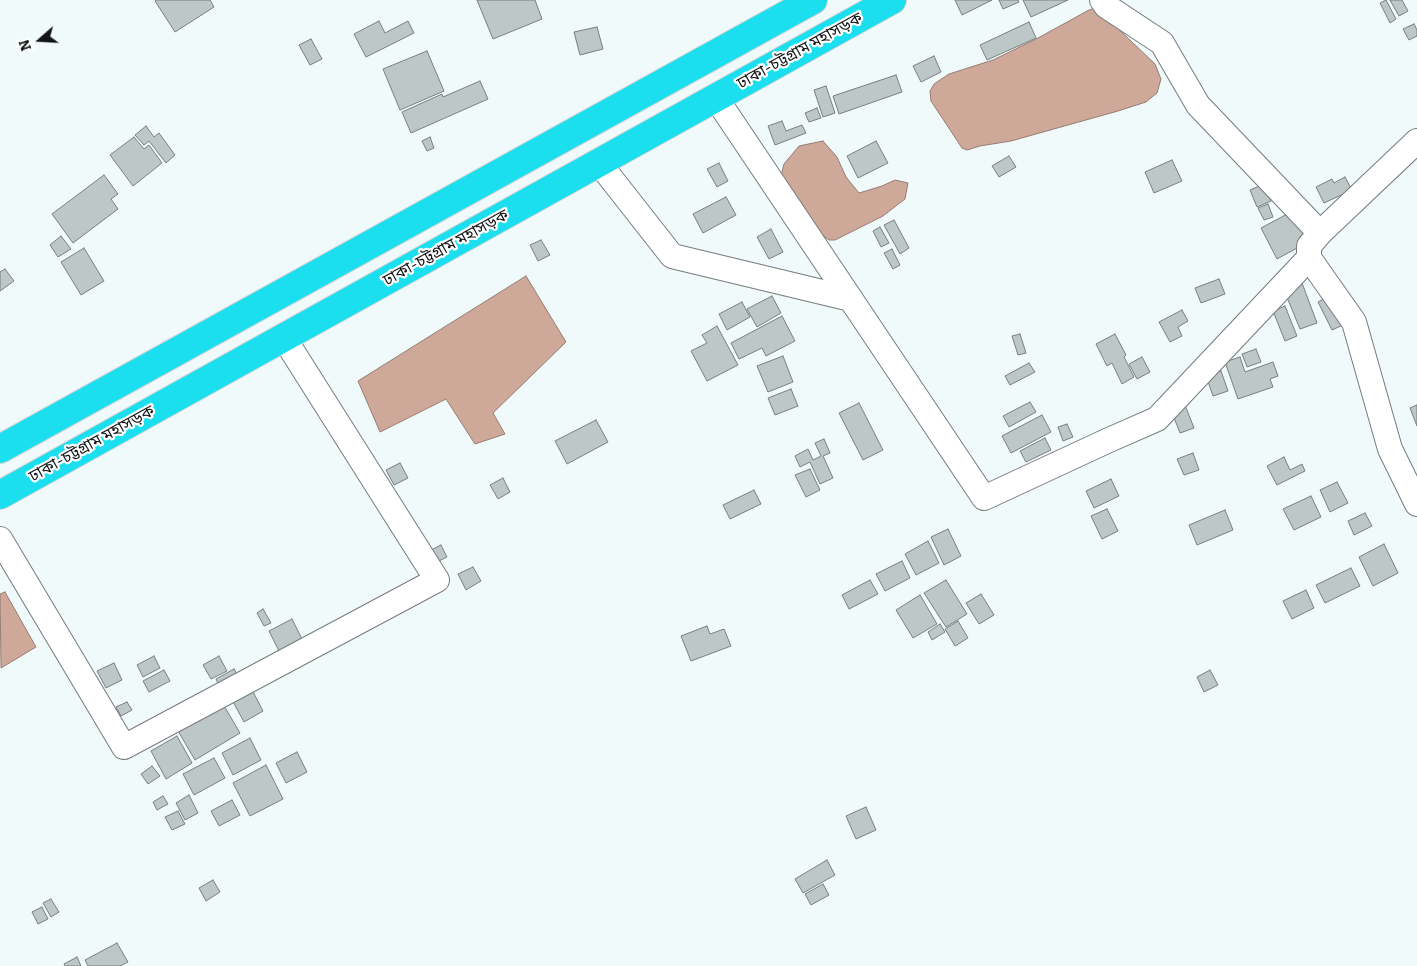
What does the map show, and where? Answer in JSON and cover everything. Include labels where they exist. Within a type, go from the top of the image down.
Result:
[{"type":"highway","points":[[0,449],[813,0]]},
{"type":"highway","name":"ঢাকা-চট্টগ্রাম মহাসড়ক","points":[[0,495],[892,0]]},
{"type":"street","points":[[1102,0],[1106,6],[1162,43],[1198,105],[1320,233]]},
{"type":"street","points":[[716,98],[984,498],[1157,419],[1309,258]]},
{"type":"street","points":[[1417,142],[1320,233],[1309,246],[1309,258],[1354,322],[1390,449],[1417,504]]},
{"type":"street","points":[[598,163],[672,256],[851,299]]},
{"type":"street","points":[[0,539],[124,747],[438,580],[284,338]]},
{"type":"shaded area","points":[[1098,7],[1155,64],[1161,79],[1157,93],[1146,102],[1118,111],[1011,141],[967,150],[962,148],[931,101],[930,91],[934,84],[949,74],[993,60]]},
{"type":"shaded area","points":[[823,141],[837,157],[846,177],[859,193],[895,180],[908,183],[905,199],[883,216],[835,240],[829,240],[821,234],[781,176],[784,164],[799,146]]},
{"type":"shaded area","points":[[526,276],[566,342],[493,413],[505,434],[475,444],[446,399],[380,432],[358,381]]},
{"type":"shaded area","points":[[5,592],[36,647],[1,668],[0,594]]},
{"type":"building","points":[[156,0],[210,0],[214,7],[175,32]]},
{"type":"building","points":[[477,0],[535,0],[542,19],[493,39]]},
{"type":"building","points":[[955,0],[992,0],[962,15]]},
{"type":"building","points":[[999,0],[1018,0],[1019,2],[1003,9]]},
{"type":"building","points":[[1023,0],[1068,0],[1031,17]]},
{"type":"building","points":[[1386,0],[1396,19],[1390,23],[1380,3]]},
{"type":"building","points":[[1390,0],[1402,0],[1408,11],[1399,16]]},
{"type":"building","points":[[379,21],[385,33],[408,21],[414,33],[366,57],[354,34]]},
{"type":"building","points":[[1029,22],[1036,38],[987,60],[980,45]]},
{"type":"building","points":[[1414,24],[1417,36],[1409,40],[1403,29]]},
{"type":"building","points":[[597,27],[603,49],[580,55],[574,32]]},
{"type":"building","points":[[311,39],[322,59],[310,65],[299,45]]},
{"type":"building","points":[[427,51],[444,91],[400,110],[383,69]]},
{"type":"building","points":[[934,56],[941,72],[921,82],[913,66]]},
{"type":"building","points":[[896,75],[902,92],[839,114],[833,96]]},
{"type":"building","points":[[480,81],[488,99],[411,133],[402,112],[442,94],[443,97]]},
{"type":"building","points":[[826,86],[835,113],[823,117],[814,90]]},
{"type":"building","points":[[817,108],[821,118],[809,122],[805,113]]},
{"type":"building","points":[[782,121],[786,131],[802,125],[806,133],[775,145],[768,126]]},
{"type":"building","points":[[146,126],[154,137],[159,133],[175,155],[166,163],[149,141],[144,145],[135,135]]},
{"type":"building","points":[[134,137],[144,149],[149,145],[162,163],[133,186],[110,155]]},
{"type":"building","points":[[430,137],[434,148],[427,151],[422,141]]},
{"type":"building","points":[[876,141],[888,163],[858,178],[847,156]]},
{"type":"building","points":[[1009,156],[1016,167],[999,177],[992,166]]},
{"type":"building","points":[[1172,160],[1182,181],[1154,193],[1145,172]]},
{"type":"building","points":[[719,163],[728,181],[717,187],[707,169]]},
{"type":"building","points":[[104,175],[118,194],[111,199],[118,209],[73,243],[52,214]]},
{"type":"building","points":[[1345,177],[1352,190],[1324,203],[1316,187],[1332,179],[1334,183]]},
{"type":"building","points":[[1264,184],[1271,201],[1257,207],[1250,190]]},
{"type":"building","points":[[726,197],[736,215],[703,233],[693,214]]},
{"type":"building","points":[[1268,204],[1273,217],[1264,220],[1258,208]]},
{"type":"building","points":[[1293,211],[1310,241],[1277,259],[1261,228]]},
{"type":"building","points":[[894,220],[909,248],[900,254],[884,225]]},
{"type":"building","points":[[880,227],[889,243],[881,247],[873,231]]},
{"type":"building","points":[[771,229],[783,252],[769,259],[757,237]]},
{"type":"building","points":[[61,236],[71,249],[58,257],[50,245]]},
{"type":"building","points":[[541,240],[550,255],[538,261],[530,245]]},
{"type":"building","points":[[84,248],[104,281],[81,295],[61,262]]},
{"type":"building","points":[[892,249],[900,265],[893,269],[884,253]]},
{"type":"building","points":[[5,269],[14,281],[0,291],[0,272]]},
{"type":"building","points":[[1219,279],[1225,294],[1201,303],[1195,288]]},
{"type":"building","points":[[1302,283],[1317,323],[1300,329],[1284,290]]},
{"type":"building","points":[[772,296],[781,313],[757,327],[747,309]]},
{"type":"building","points":[[1329,296],[1343,325],[1332,330],[1318,302]]},
{"type":"building","points":[[742,302],[750,317],[727,330],[719,314]]},
{"type":"building","points":[[1285,306],[1297,336],[1285,341],[1273,311]]},
{"type":"building","points":[[1182,310],[1188,321],[1178,327],[1182,336],[1170,342],[1159,322]]},
{"type":"building","points":[[782,316],[795,341],[766,356],[762,348],[739,359],[731,343]]},
{"type":"building","points":[[717,326],[738,365],[707,381],[691,351],[707,343],[702,335]]},
{"type":"building","points":[[1020,334],[1026,353],[1018,355],[1012,336]]},
{"type":"building","points":[[1115,334],[1126,355],[1124,357],[1134,377],[1122,384],[1112,363],[1107,366],[1096,344]]},
{"type":"building","points":[[1256,349],[1261,362],[1247,367],[1242,354]]},
{"type":"building","points":[[783,356],[793,382],[768,392],[757,366]]},
{"type":"building","points":[[1142,357],[1150,372],[1137,379],[1129,364]]},
{"type":"building","points":[[1240,357],[1245,372],[1273,362],[1278,376],[1270,379],[1273,387],[1238,399],[1225,362]]},
{"type":"building","points":[[1029,363],[1035,372],[1010,385],[1005,376]]},
{"type":"building","points":[[1221,371],[1228,391],[1213,396],[1206,376]]},
{"type":"building","points":[[791,389],[798,406],[775,415],[768,398]]},
{"type":"building","points":[[1030,402],[1036,412],[1009,427],[1003,416]]},
{"type":"building","points":[[859,403],[883,450],[863,460],[839,413]]},
{"type":"building","points":[[1185,405],[1194,428],[1180,433],[1171,410]]},
{"type":"building","points":[[1417,405],[1417,426],[1410,408]]},
{"type":"building","points":[[1042,415],[1051,432],[1011,453],[1002,436]]},
{"type":"building","points":[[596,420],[608,442],[567,464],[555,441]]},
{"type":"building","points":[[1067,424],[1073,437],[1063,441],[1058,427]]},
{"type":"building","points":[[1045,438],[1051,450],[1026,462],[1020,451]]},
{"type":"building","points":[[824,439],[830,453],[823,456],[833,478],[820,484],[810,462],[800,467],[795,456],[808,449],[813,460],[821,456],[815,443]]},
{"type":"building","points":[[1193,453],[1199,470],[1184,475],[1177,459]]},
{"type":"building","points":[[1284,457],[1290,470],[1302,464],[1305,471],[1277,485],[1267,466]]},
{"type":"building","points":[[400,463],[408,478],[394,485],[386,470]]},
{"type":"building","points":[[810,469],[820,490],[806,497],[795,475]]},
{"type":"building","points":[[503,478],[510,492],[498,499],[490,485]]},
{"type":"building","points":[[1111,479],[1119,496],[1094,508],[1086,491]]},
{"type":"building","points":[[1337,482],[1348,503],[1330,512],[1320,490]]},
{"type":"building","points":[[754,490],[761,504],[730,519],[723,505]]},
{"type":"building","points":[[1311,496],[1321,517],[1294,530],[1283,509]]},
{"type":"building","points":[[1107,509],[1118,531],[1102,539],[1091,516]]},
{"type":"building","points":[[1225,510],[1233,530],[1197,545],[1189,525]]},
{"type":"building","points":[[1365,513],[1372,526],[1354,535],[1348,521]]},
{"type":"building","points":[[948,529],[961,556],[944,565],[931,537]]},
{"type":"building","points":[[928,541],[939,563],[916,575],[905,554]]},
{"type":"building","points":[[1384,544],[1398,573],[1373,586],[1359,557]]},
{"type":"building","points":[[441,545],[447,557],[435,563],[429,551]]},
{"type":"building","points":[[902,561],[910,578],[885,591],[876,574]]},
{"type":"building","points":[[473,567],[481,581],[466,590],[458,574]]},
{"type":"building","points":[[1351,568],[1360,586],[1325,603],[1316,585]]},
{"type":"building","points":[[870,580],[878,594],[849,609],[842,595]]},
{"type":"building","points":[[946,580],[967,614],[946,627],[924,593]]},
{"type":"building","points":[[1306,590],[1314,608],[1292,619],[1283,601]]},
{"type":"building","points":[[981,594],[994,615],[979,624],[966,603]]},
{"type":"building","points":[[920,595],[937,624],[913,638],[896,610]]},
{"type":"building","points":[[263,609],[271,623],[264,626],[257,613]]},
{"type":"building","points":[[292,619],[303,641],[280,653],[269,631]]},
{"type":"building","points":[[958,621],[968,638],[955,646],[945,629]]},
{"type":"building","points":[[940,624],[945,632],[932,640],[928,632]]},
{"type":"building","points":[[707,626],[710,634],[724,629],[731,646],[691,661],[681,636]]},
{"type":"building","points":[[154,656],[160,668],[143,677],[137,665]]},
{"type":"building","points":[[219,656],[227,671],[211,679],[203,665]]},
{"type":"building","points":[[114,663],[122,680],[106,688],[97,671]]},
{"type":"building","points":[[234,669],[240,679],[221,689],[216,679]]},
{"type":"building","points":[[164,670],[170,681],[149,692],[143,681]]},
{"type":"building","points":[[1210,670],[1218,685],[1204,692],[1197,677]]},
{"type":"building","points":[[250,686],[263,711],[244,722],[230,696]]},
{"type":"building","points":[[127,702],[132,710],[121,716],[116,707]]},
{"type":"building","points":[[223,704],[240,733],[195,760],[178,731]]},
{"type":"building","points":[[177,736],[192,763],[166,779],[151,751]]},
{"type":"building","points":[[250,738],[261,760],[233,775],[222,753]]},
{"type":"building","points":[[297,752],[307,772],[286,783],[276,763]]},
{"type":"building","points":[[214,758],[225,778],[194,795],[183,774]]},
{"type":"building","points":[[266,765],[283,799],[250,816],[233,783]]},
{"type":"building","points":[[152,766],[160,776],[148,784],[141,774]]},
{"type":"building","points":[[189,795],[198,813],[185,820],[176,803]]},
{"type":"building","points":[[163,796],[168,804],[157,810],[153,802]]},
{"type":"building","points":[[232,800],[240,815],[219,826],[211,811]]},
{"type":"building","points":[[866,807],[876,830],[856,839],[846,816]]},
{"type":"building","points":[[178,811],[185,824],[172,830],[165,817]]},
{"type":"building","points":[[827,860],[835,875],[803,893],[795,879]]},
{"type":"building","points":[[213,880],[220,892],[206,901],[199,888]]},
{"type":"building","points":[[823,884],[829,895],[811,905],[805,894]]},
{"type":"building","points":[[51,899],[59,912],[51,917],[43,903]]},
{"type":"building","points":[[42,907],[48,919],[38,924],[32,912]]},
{"type":"building","points":[[117,943],[128,962],[120,966],[88,966],[85,960]]},
{"type":"building","points":[[77,957],[81,966],[65,966],[64,964]]}]
